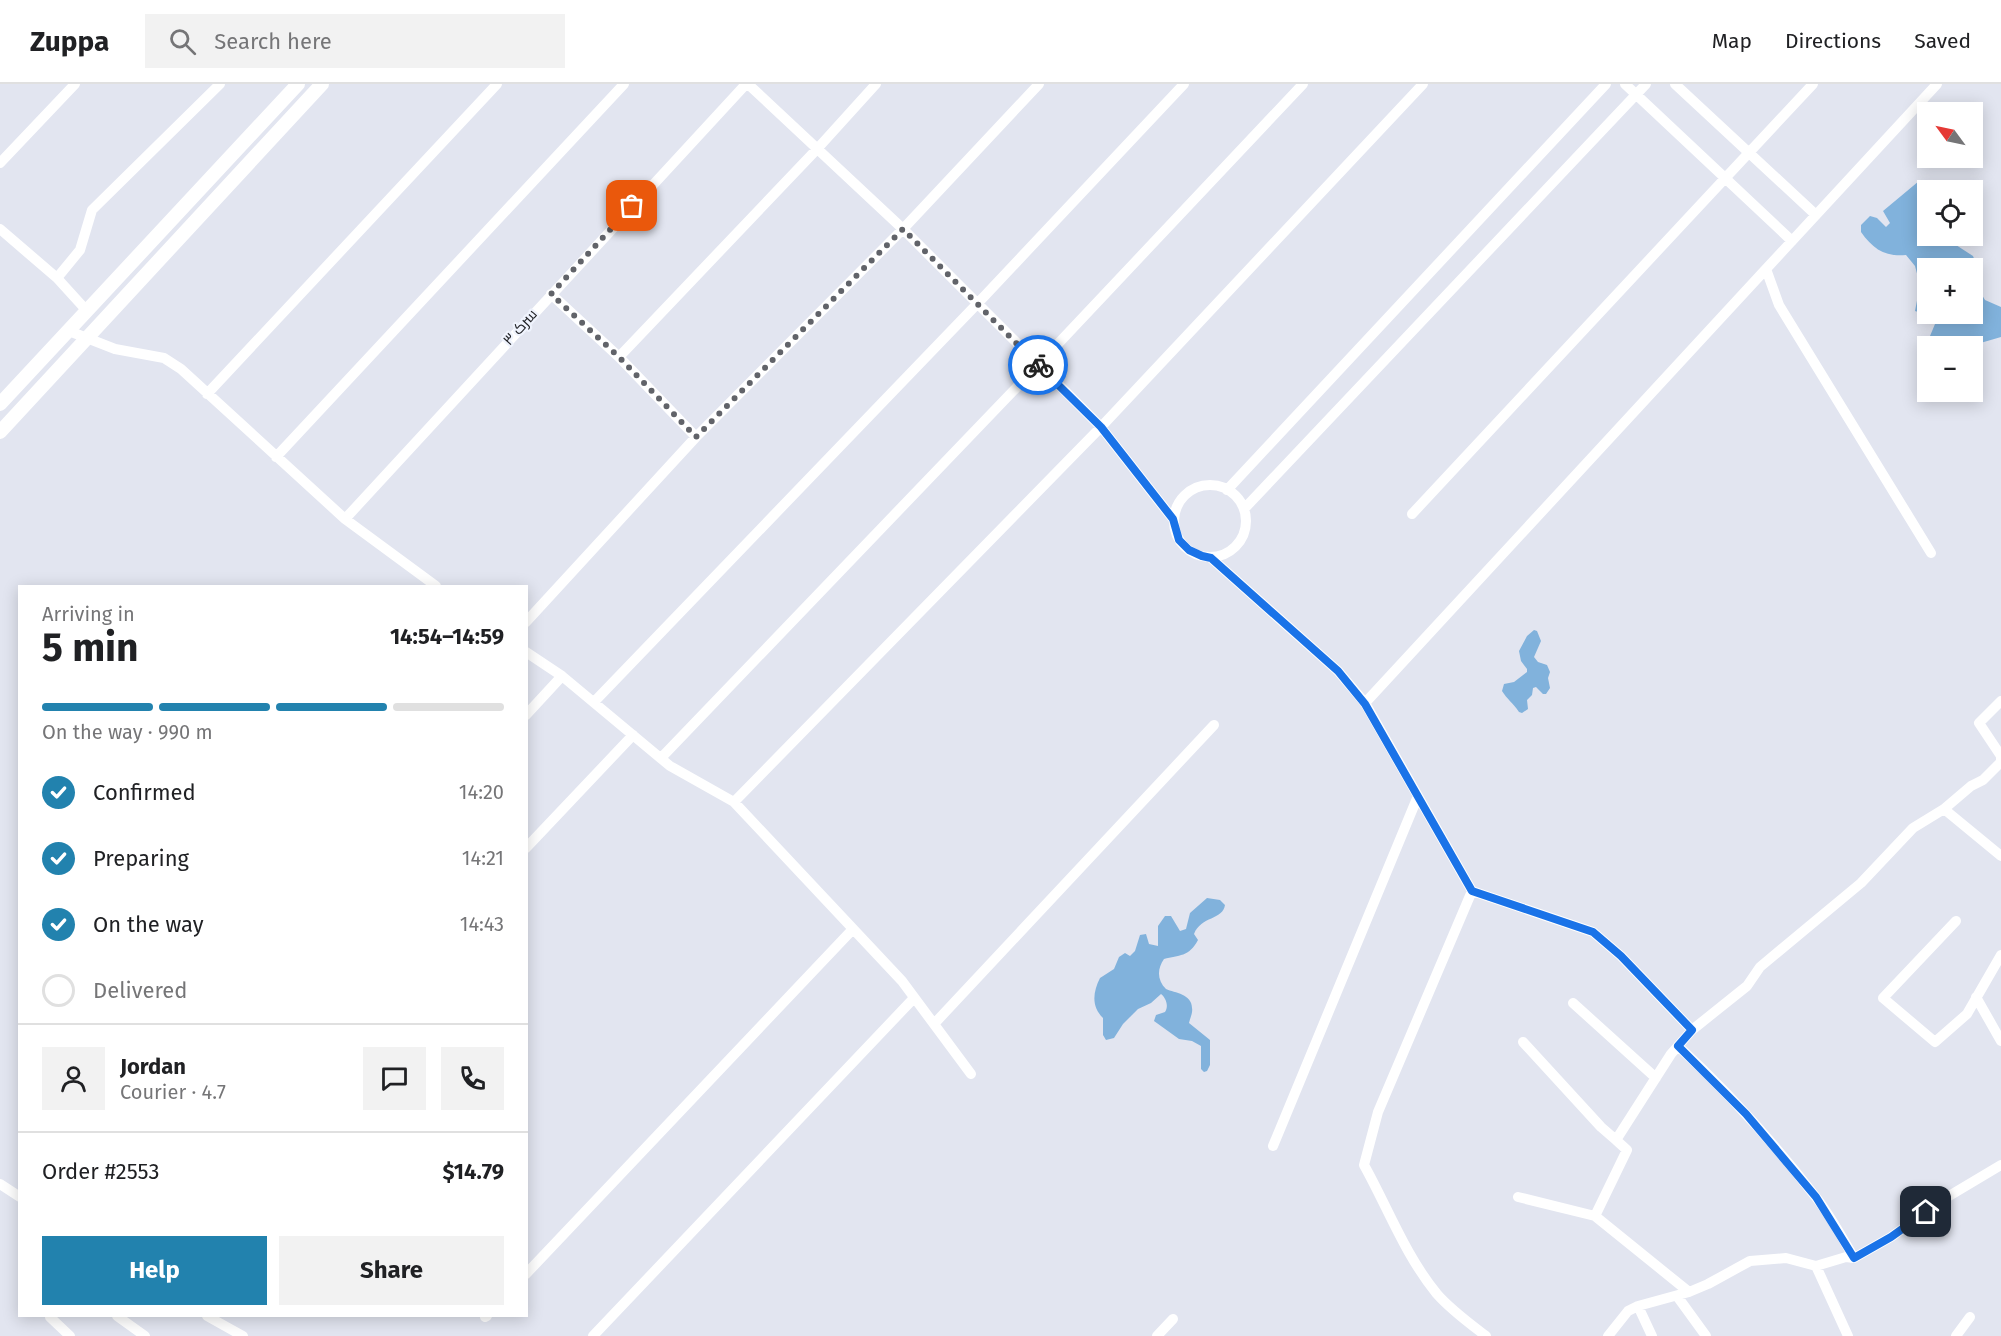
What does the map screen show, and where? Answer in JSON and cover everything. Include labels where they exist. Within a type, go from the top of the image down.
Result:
[{"type":"main road","points":[[0,404],[298,84]]},
{"type":"main road","points":[[0,432],[322,84]]},
{"type":"street","points":[[0,163],[75,84]]},
{"type":"street","points":[[57,278],[80,250],[92,210],[220,84]]},
{"type":"street","points":[[207,394],[497,84]]},
{"type":"street","points":[[276,457],[624,84]]},
{"type":"street","points":[[747,84],[903,229],[1101,427],[1173,519],[1179,540],[1189,550],[1211,558],[1338,671],[1365,704],[1472,891],[1593,932],[1621,956],[1692,1030]]},
{"type":"street","name":"سرک ۳","points":[[345,519],[747,84]]},
{"type":"street","points":[[619,357],[876,84]]},
{"type":"street","points":[[528,620],[696,437],[903,229],[1039,84]]},
{"type":"street","points":[[594,702],[978,303],[1184,84]]},
{"type":"street","points":[[661,759],[1303,84]]},
{"type":"street","points":[[734,802],[1101,427],[1423,84]]},
{"type":"street","points":[[1227,489],[1606,84]]},
{"type":"street","points":[[1625,84],[1792,242]]},
{"type":"street","points":[[1244,509],[1646,84]]},
{"type":"street","points":[[1675,84],[1816,215]]},
{"type":"street","points":[[1412,514],[1814,84]]},
{"type":"street","points":[[1365,704],[1937,84]]},
{"type":"street","points":[[0,229],[57,278],[87,311]]},
{"type":"street","points":[[1766,269],[1779,305],[1931,553]]},
{"type":"street","points":[[551,294],[619,357],[696,437]]},
{"type":"street","points":[[69,331],[116,349],[164,358],[181,369],[345,519],[435,585]]},
{"type":"street","points":[[1173,519],[1181,500],[1192,490],[1205,485],[1219,486],[1232,492],[1244,509],[1245,530],[1239,543],[1229,552],[1211,558]]},
{"type":"street","points":[[528,653],[562,676],[670,766],[734,802],[902,981],[971,1074]]},
{"type":"street","points":[[528,713],[562,676]]},
{"type":"street","points":[[1616,1140],[1678,1046],[1692,1030],[1747,987],[1760,967],[1861,883],[1913,828],[1944,809],[1971,786],[1983,780],[2001,761],[2001,756],[1979,723],[2001,700]]},
{"type":"street","points":[[934,1024],[1214,725]]},
{"type":"street","points":[[528,846],[633,735]]},
{"type":"street","points":[[1273,1146],[1418,796]]},
{"type":"street","points":[[1944,809],[2001,856]]},
{"type":"street","points":[[1472,891],[1378,1112],[1364,1165],[1385,1209],[1437,1294],[1486,1336]]},
{"type":"street","points":[[1956,921],[1883,998],[1935,1042],[1967,1014],[2001,955]]},
{"type":"street","points":[[528,1272],[853,929]]},
{"type":"street","points":[[593,1336],[914,998]]},
{"type":"street","points":[[1976,998],[2001,1041]]},
{"type":"street","points":[[1573,1003],[1656,1078]]},
{"type":"street","points":[[1523,1042],[1600,1127],[1627,1150],[1595,1216]]},
{"type":"street","points":[[1678,1046],[1746,1114],[1816,1197],[1854,1258]]},
{"type":"street","points":[[1608,1336],[1628,1311],[1689,1292],[1750,1260],[1786,1258],[1816,1266],[1846,1257],[1854,1258],[1891,1237],[1944,1199],[2000,1168]]},
{"type":"street","points":[[0,1184],[18,1196]]},
{"type":"street","points":[[1518,1197],[1595,1216],[1689,1292]]},
{"type":"street","points":[[1816,1266],[1848,1336]]},
{"type":"street","points":[[1677,1296],[1706,1336]]},
{"type":"street","points":[[1638,1306],[1652,1336]]},
{"type":"street","points":[[50,1317],[70,1336]]},
{"type":"street","points":[[118,1317],[145,1336]]},
{"type":"street","points":[[209,1317],[243,1336]]},
{"type":"street","points":[[1956,1336],[1971,1317]]},
{"type":"street","points":[[1157,1336],[1173,1319]]},
{"type":"water","points":[[1917,183],[1917,246],[1958,246],[1974,258],[1917,258],[1917,274],[1915,266],[1906,255],[1892,255],[1880,251],[1861,232],[1861,225],[1870,216],[1877,218],[1886,227],[1890,223],[1883,211]]},
{"type":"water","points":[[1983,297],[1985,300],[2001,307],[2001,337],[1983,342],[1983,336],[1930,336],[1935,324],[1983,324]]},
{"type":"water","points":[[1534,630],[1537,631],[1541,641],[1534,657],[1538,662],[1547,665],[1550,672],[1548,678],[1550,688],[1546,694],[1543,694],[1536,687],[1533,688],[1532,695],[1527,700],[1528,709],[1522,713],[1502,691],[1504,684],[1514,682],[1527,672],[1519,651],[1527,636]]},
{"type":"water","points":[[1207,898],[1220,900],[1225,905],[1223,910],[1197,928],[1194,934],[1198,940],[1191,950],[1164,959],[1159,974],[1166,989],[1189,1000],[1192,1014],[1189,1023],[1210,1040],[1210,1065],[1207,1071],[1204,1072],[1201,1069],[1201,1046],[1192,1041],[1179,1039],[1154,1021],[1156,1015],[1165,1012],[1167,1007],[1161,994],[1151,1003],[1138,1009],[1123,1024],[1114,1038],[1106,1040],[1103,1035],[1103,1018],[1096,1009],[1094,999],[1100,978],[1114,969],[1119,957],[1125,953],[1130,956],[1135,951],[1140,935],[1146,934],[1149,944],[1158,946],[1158,926],[1165,916],[1171,916],[1180,931],[1186,929],[1190,913]]},
{"type":"way so far","points":[[632,206],[551,294],[619,357],[696,437],[903,229],[1038,365]]},
{"type":"route","points":[[1038,365],[1101,427],[1173,519],[1179,540],[1189,550],[1211,558],[1338,671],[1365,704],[1472,891],[1593,932],[1621,956],[1692,1030],[1678,1046],[1746,1114],[1816,1197],[1854,1258],[1891,1237],[1926,1212]]}]
